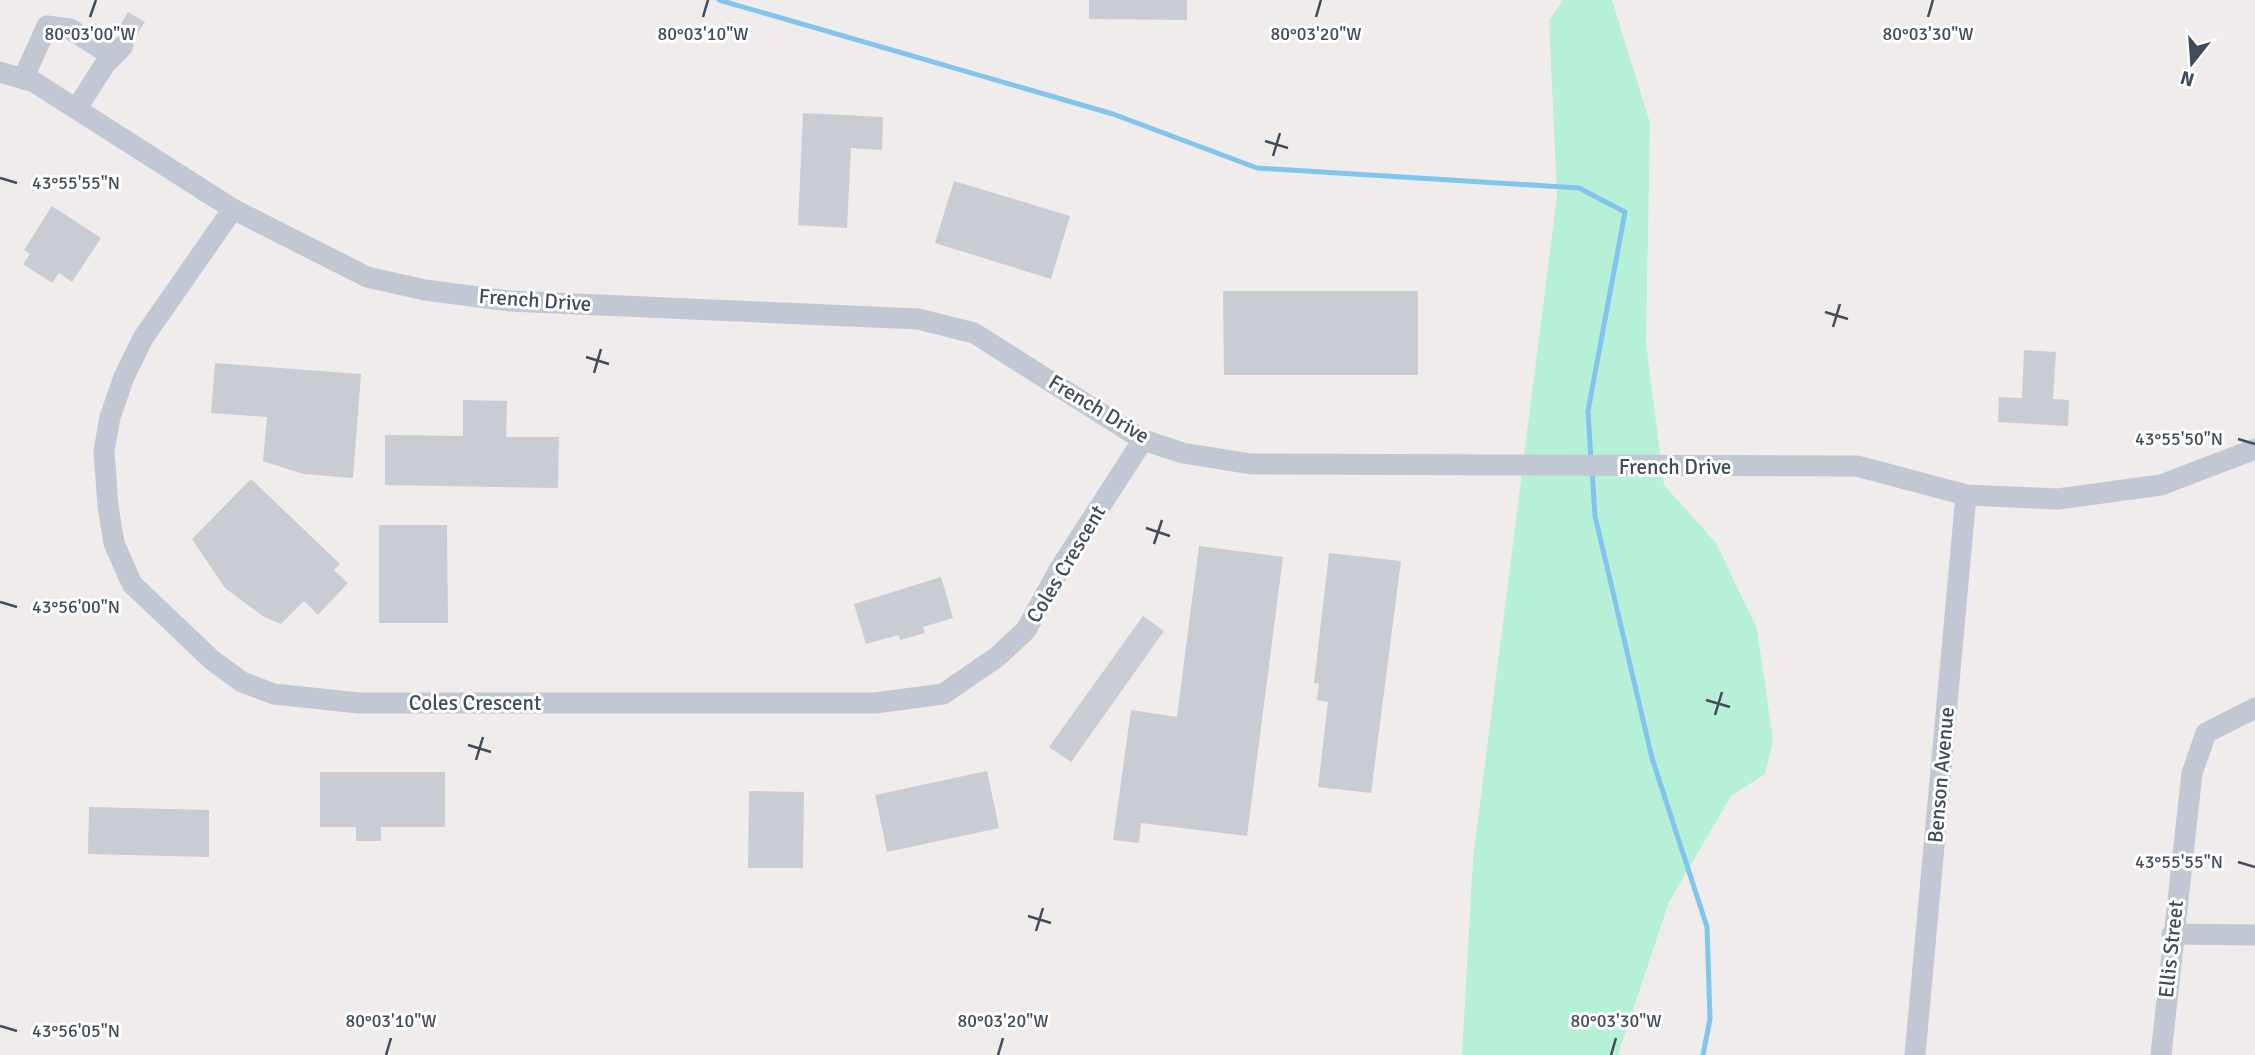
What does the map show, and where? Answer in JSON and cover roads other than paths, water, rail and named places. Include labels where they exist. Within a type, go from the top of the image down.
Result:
[{"type":"street","points":[[23,79],[47,26],[70,29],[118,51],[77,108]]},
{"type":"street","name":"French Drive","points":[[0,72],[23,79],[77,108],[233,209],[367,277],[425,290],[510,301],[918,319],[974,333],[1143,440],[1183,453],[1251,464],[1857,467],[1966,495],[2058,499],[2161,485],[2255,449]]},
{"type":"street","name":"Coles Crescent","points":[[233,209],[143,338],[124,377],[110,417],[104,451],[108,506],[114,543],[132,584],[212,660],[242,682],[274,694],[359,703],[875,703],[943,694],[997,657],[1026,630],[1059,570],[1143,440]]},
{"type":"street","name":"Benson Avenue","points":[[1915,1055],[1966,495]]},
{"type":"street","name":"Ellis Street","points":[[2161,1055],[2172,934],[2192,773],[2206,733],[2255,708]]},
{"type":"street","points":[[2172,934],[2255,935]]},
{"type":"waterway","points":[[719,0],[1113,114],[1257,168],[1579,188],[1625,212],[1588,411],[1591,460]]},
{"type":"waterway","points":[[1592,470],[1595,516],[1652,758],[1707,927],[1710,1019],[1703,1055]]}]
